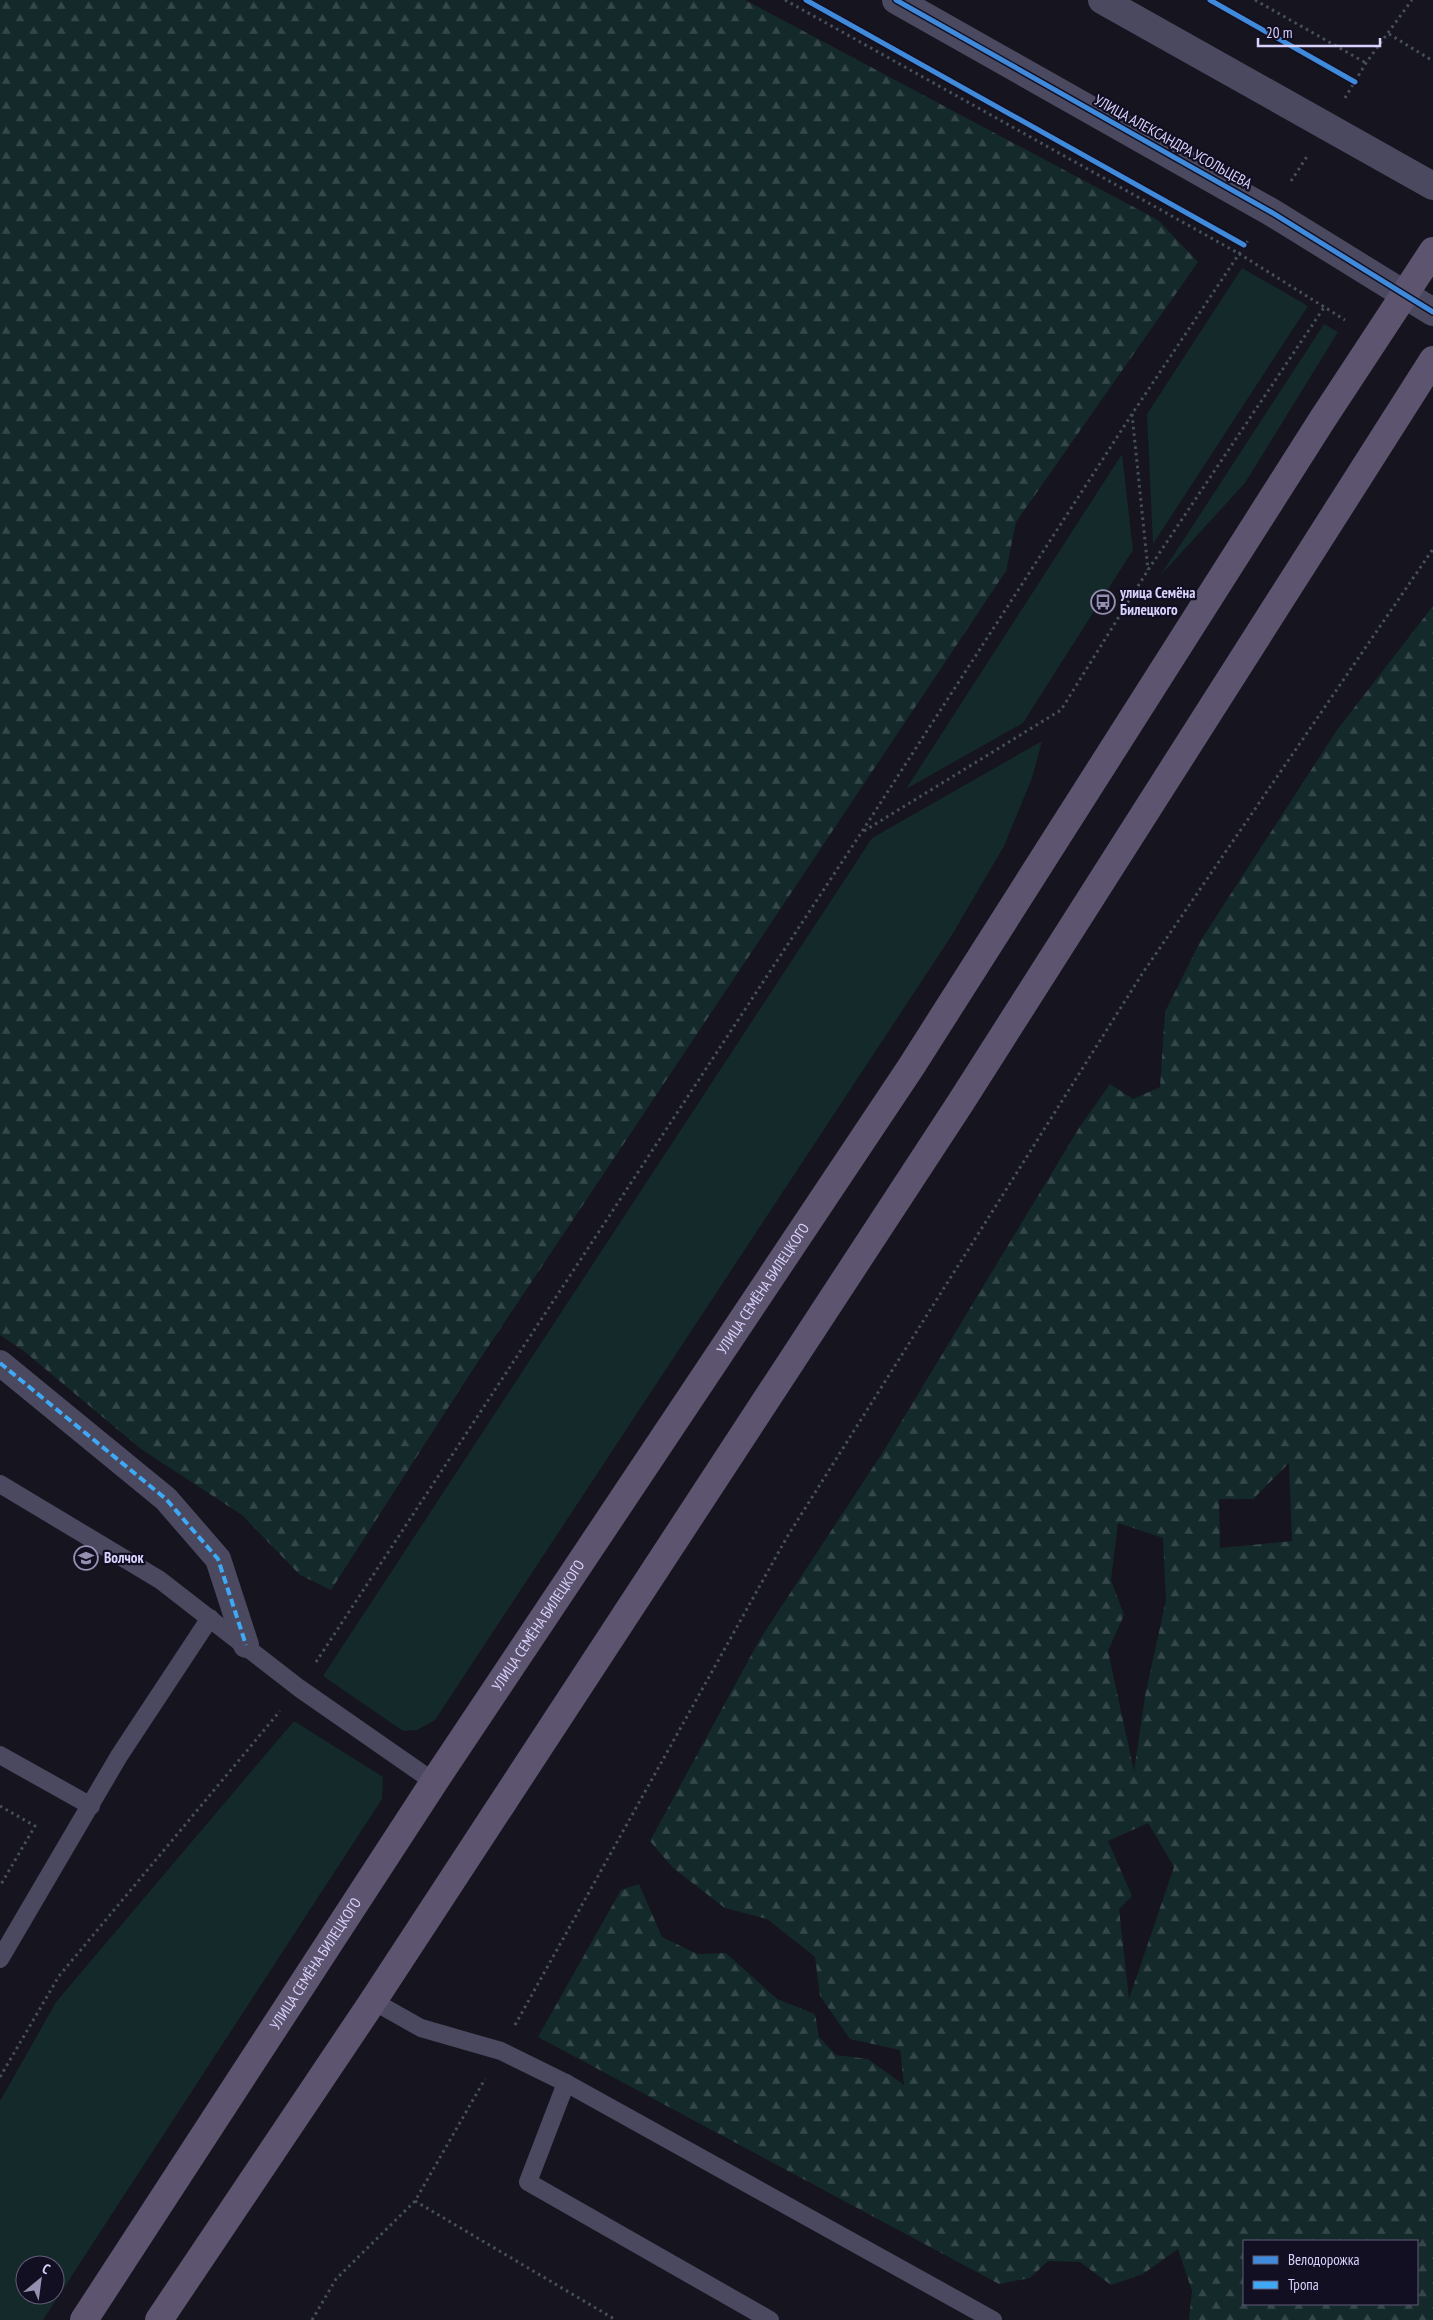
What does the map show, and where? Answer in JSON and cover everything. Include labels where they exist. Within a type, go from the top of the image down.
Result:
[{"type":"main road","name":"УЛИЦА СЕМЁНА БИЛЕЦКОГО","points":[[84,2320],[434,1782],[911,1067],[1433,251]]},
{"type":"main road","points":[[159,2320],[373,2001],[956,1110],[1433,360]]},
{"type":"street","name":"УЛИЦА АЛЕКСАНДРА УСОЛЬЦЕВА","points":[[896,0],[1271,212],[1433,312]]},
{"type":"street","points":[[1102,0],[1433,186]]},
{"type":"street","points":[[0,1364],[166,1499],[218,1559],[246,1645]]},
{"type":"lane","points":[[0,1484],[160,1580],[299,1688],[434,1782]]},
{"type":"lane","points":[[0,1959],[119,1756],[210,1618]]},
{"type":"lane","points":[[0,1755],[91,1806]]},
{"type":"lane","points":[[373,2001],[421,2028],[501,2051],[566,2083],[993,2320]]},
{"type":"lane","points":[[566,2083],[528,2182],[770,2320]]},
{"type":"path","points":[[786,0],[1238,253],[1325,306],[1375,340]]},
{"type":"path","points":[[1255,0],[1366,62]]},
{"type":"path","points":[[0,2077],[59,1976],[299,1688],[861,833],[1238,253],[1271,212],[1327,127],[1366,62],[1389,34],[1412,0]]},
{"type":"path","points":[[1389,34],[1433,61]]},
{"type":"path","points":[[1347,77],[1355,82]]},
{"type":"path","points":[[1235,240],[1244,245]]},
{"type":"path","points":[[861,833],[1061,710],[1148,570],[1325,306]]},
{"type":"path","points":[[1132,414],[1148,570]]},
{"type":"path","points":[[312,2320],[336,2279],[415,2201],[501,2051],[787,1537],[1142,974],[1433,549]]},
{"type":"path","points":[[0,1806],[35,1826],[0,1886]]},
{"type":"path","points":[[415,2201],[616,2320]]},
{"type":"green space","points":[[0,0],[745,0],[1158,220],[1198,262],[1016,522],[1006,571],[464,1383],[331,1590],[300,1575],[242,1515],[141,1449],[25,1352],[0,1335]]},
{"type":"green space","points":[[1242,268],[1308,306],[1153,544],[1147,414]]},
{"type":"green space","points":[[1324,324],[1338,332],[1245,483],[1160,576]]},
{"type":"green space","points":[[1122,454],[1133,550],[1023,723],[906,789]]},
{"type":"green space","points":[[1433,606],[1433,2320],[1189,2320],[1192,2291],[1178,2249],[1143,2274],[1111,2285],[1080,2262],[1048,2261],[1030,2278],[999,2284],[538,2037],[621,1890],[639,1884],[662,1937],[697,1954],[726,1953],[777,1999],[815,2014],[819,2037],[836,2055],[868,2059],[904,2085],[900,2050],[850,2039],[820,1996],[815,1957],[767,1919],[725,1908],[673,1868],[650,1841],[760,1639],[883,1452],[1079,1128],[1110,1084],[1133,1099],[1160,1087],[1165,1012],[1201,940],[1337,730]],"holes":[[[1289,1463],[1292,1541],[1220,1548],[1219,1499],[1253,1499]],[[1118,1523],[1163,1538],[1166,1600],[1145,1696],[1134,1771],[1108,1651],[1124,1615],[1111,1580]],[[1148,1823],[1174,1867],[1129,1999],[1119,1909],[1132,1896],[1108,1841]]]},
{"type":"green space","points":[[1042,741],[1032,778],[1004,846],[952,935],[435,1720],[417,1730],[403,1731],[323,1676],[872,838]]},
{"type":"green space","points":[[294,1721],[383,1777],[382,1799],[65,2286],[65,2255],[15,2255],[15,2305],[53,2305],[43,2320],[0,2320],[0,2101],[56,2002]]},
{"type":"marked path","points":[[0,1363],[166,1499],[218,1559],[246,1645]]},
{"type":"cycle path","points":[[806,0],[1244,245]]},
{"type":"cycle path","points":[[896,0],[1271,212],[1433,312]]},
{"type":"cycle path","points":[[1210,0],[1355,82]]},
{"type":"place","name":"улица Семёна Билецкого","points":[[1103,602]]},
{"type":"place","name":"Волчок","points":[[86,1558]]}]
